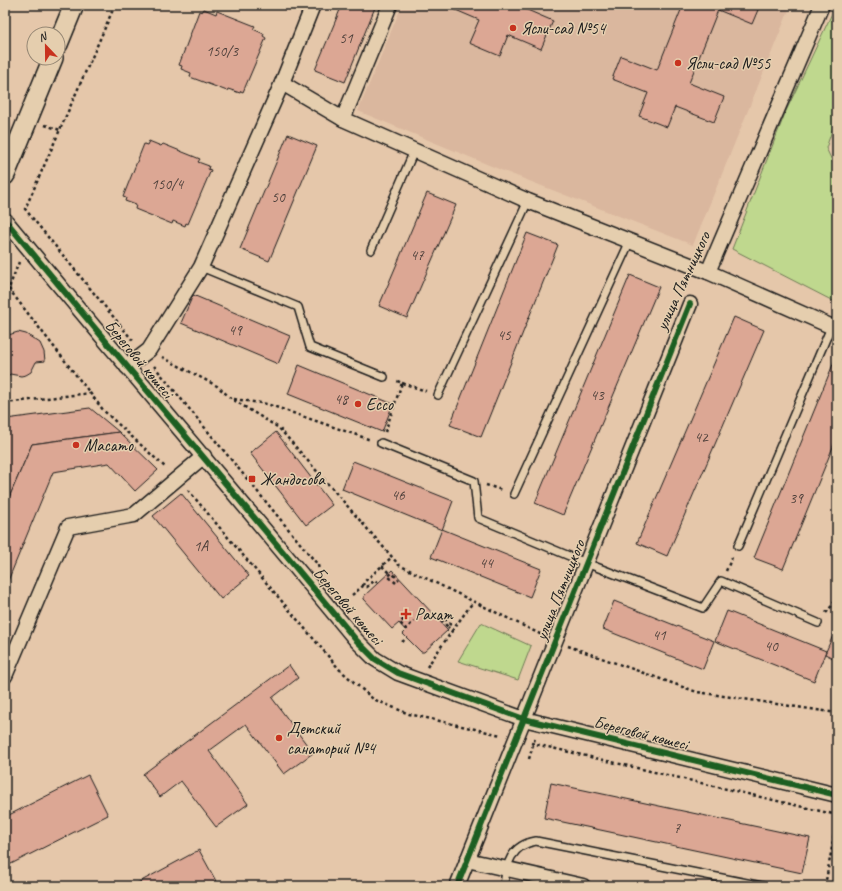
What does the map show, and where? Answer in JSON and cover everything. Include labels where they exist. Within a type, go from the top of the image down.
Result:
[{"type":"main road","points":[[65,26],[74,5]]},
{"type":"main road","points":[[5,174],[49,66]]},
{"type":"street","points":[[127,367],[146,352],[201,267],[282,83],[313,5]]},
{"type":"street","points":[[343,119],[390,5]]},
{"type":"street","name":"улица Пятницкого","points":[[708,272],[822,5]]},
{"type":"street","points":[[282,83],[343,119],[414,151],[528,201],[708,272],[834,328]]},
{"type":"street","name":"Береговой көшесі","points":[[5,220],[127,367],[204,456],[356,640],[375,659],[398,673],[524,719],[837,795]]},
{"type":"street","name":"улица Пятницкого","points":[[456,886],[468,860],[690,304]]},
{"type":"street","points":[[5,676],[68,527],[134,515],[204,456]]},
{"type":"street","points":[[468,860],[583,886]]},
{"type":"lane","points":[[371,250],[414,151]]},
{"type":"lane","points":[[438,395],[528,201]]},
{"type":"lane","points":[[514,494],[630,241]]},
{"type":"lane","points":[[201,267],[298,307],[310,347],[384,377]]},
{"type":"lane","points":[[738,546],[834,328]]},
{"type":"lane","points":[[381,443],[474,481],[478,518],[586,563],[703,608],[721,581],[818,623]]},
{"type":"lane","points":[[504,886],[506,868],[517,849],[523,844],[536,842],[762,886]]},
{"type":"path","points":[[115,5],[24,209],[146,352],[318,565],[320,572]]},
{"type":"path","points":[[5,110],[9,112]]},
{"type":"path","points":[[41,123],[60,130]]},
{"type":"path","points":[[5,284],[104,411],[186,487],[339,669],[374,699],[409,714],[837,815]]},
{"type":"path","points":[[5,298],[9,289]]},
{"type":"path","points":[[146,352],[217,386],[232,399],[280,428],[399,565],[524,626]]},
{"type":"path","points":[[384,377],[438,395]]},
{"type":"path","points":[[232,399],[267,404],[381,443],[402,383]]},
{"type":"path","points":[[5,403],[90,393]]},
{"type":"path","points":[[474,481],[514,494]]},
{"type":"path","points":[[721,581],[738,546]]},
{"type":"path","points":[[352,595],[392,557]]},
{"type":"path","points":[[382,566],[389,573]]},
{"type":"path","points":[[396,583],[388,576],[392,573],[399,580]]},
{"type":"path","points":[[363,586],[367,587],[375,580],[378,583]]},
{"type":"path","points":[[818,623],[837,599]]},
{"type":"path","points":[[426,668],[473,602]]},
{"type":"path","points":[[408,615],[400,623],[406,629],[414,621]]},
{"type":"path","points":[[441,621],[444,618],[450,624],[448,627],[452,632]]},
{"type":"path","points":[[402,642],[407,638]]},
{"type":"path","points":[[555,642],[697,692],[837,713]]},
{"type":"path","points":[[825,886],[837,820]]},
{"type":"shaded area","points":[[402,5],[791,5],[693,245],[501,170],[358,111]]},
{"type":"green space","points":[[836,5],[837,116],[826,148],[837,171],[837,303],[732,249],[786,111]]},
{"type":"green space","points":[[481,623],[531,646],[518,680],[458,661]]},
{"type":"building","points":[[342,5],[376,5],[345,82],[315,70]]},
{"type":"building","name":"Ясли-сад №54","points":[[444,5],[527,5],[525,9],[553,21],[541,49],[508,35],[500,56],[469,43],[479,20]]},
{"type":"building","name":"Ясли-сад №55","points":[[683,5],[760,5],[752,24],[718,10],[689,83],[724,97],[714,122],[675,107],[667,127],[639,116],[648,93],[612,79],[621,56],[657,70]]},
{"type":"building","points":[[204,9],[216,14],[217,11],[255,26],[253,29],[264,34],[263,36],[266,38],[243,92],[241,91],[240,93],[228,89],[227,91],[190,77],[191,73],[181,69],[182,66],[179,65],[199,11],[202,12]]},
{"type":"building","points":[[288,134],[317,146],[269,261],[240,249]]},
{"type":"building","points":[[149,141],[161,146],[163,144],[200,159],[198,162],[209,166],[208,169],[211,170],[188,224],[186,223],[185,226],[173,221],[172,224],[135,209],[136,205],[125,201],[126,198],[123,197],[144,144],[147,145]]},
{"type":"building","points":[[427,193],[456,205],[407,318],[379,306]]},
{"type":"building","points":[[527,233],[558,245],[481,437],[450,425]]},
{"type":"building","points":[[630,275],[659,287],[563,515],[535,503]]},
{"type":"building","points":[[193,295],[290,336],[278,364],[181,323]]},
{"type":"building","points":[[734,317],[764,330],[667,556],[637,543]]},
{"type":"building","points":[[18,332],[26,334],[40,343],[44,352],[45,361],[36,362],[31,372],[26,375],[21,376],[10,374],[5,380],[5,336]]},
{"type":"building","points":[[836,357],[837,437],[783,569],[754,558]]},
{"type":"building","points":[[299,365],[393,404],[382,432],[288,394]]},
{"type":"building","points":[[90,408],[119,432],[32,444],[5,507],[6,419]]},
{"type":"building","points":[[119,432],[158,470],[135,491],[109,463],[53,472],[5,588],[5,507],[32,444]]},
{"type":"building","points":[[276,432],[332,505],[306,525],[250,453]]},
{"type":"building","points":[[353,461],[453,501],[442,530],[342,489]]},
{"type":"building","points":[[181,493],[249,576],[221,599],[153,516]]},
{"type":"building","points":[[442,529],[541,569],[530,597],[431,557]]},
{"type":"building","name":"Рахат","points":[[392,570],[448,630],[424,652],[421,652],[403,634],[406,631],[399,623],[392,629],[364,599],[364,596]]},
{"type":"building","points":[[614,601],[714,641],[703,669],[603,629]]},
{"type":"building","points":[[727,611],[826,651],[814,681],[715,641]]},
{"type":"building","points":[[837,626],[837,660],[825,654]]},
{"type":"building","name":"Детский санаторий №4","points":[[289,665],[298,678],[272,698],[313,753],[284,774],[246,724],[209,751],[248,804],[216,827],[181,781],[160,797],[143,774]]},
{"type":"building","points":[[88,775],[108,815],[5,867],[5,817]]},
{"type":"building","points":[[551,783],[810,838],[802,873],[544,818]]},
{"type":"building","points":[[199,850],[216,881],[208,886],[132,886]]},
{"type":"cycle path","points":[[5,220],[356,640],[375,659],[398,673],[524,719],[837,795]]},
{"type":"cycle path","points":[[457,886],[690,304]]},
{"type":"place","name":"Ясли-сад №54","points":[[513,28]]},
{"type":"place","name":"Ясли-сад №55","points":[[678,63]]},
{"type":"place","name":"Ecco","points":[[358,404]]},
{"type":"place","name":"Масато","points":[[76,445]]},
{"type":"place","name":"Жандосова","points":[[252,479]]},
{"type":"place","name":"Рахат","points":[[406,614]]},
{"type":"place","name":"Детский санаторий №4","points":[[279,738]]}]
